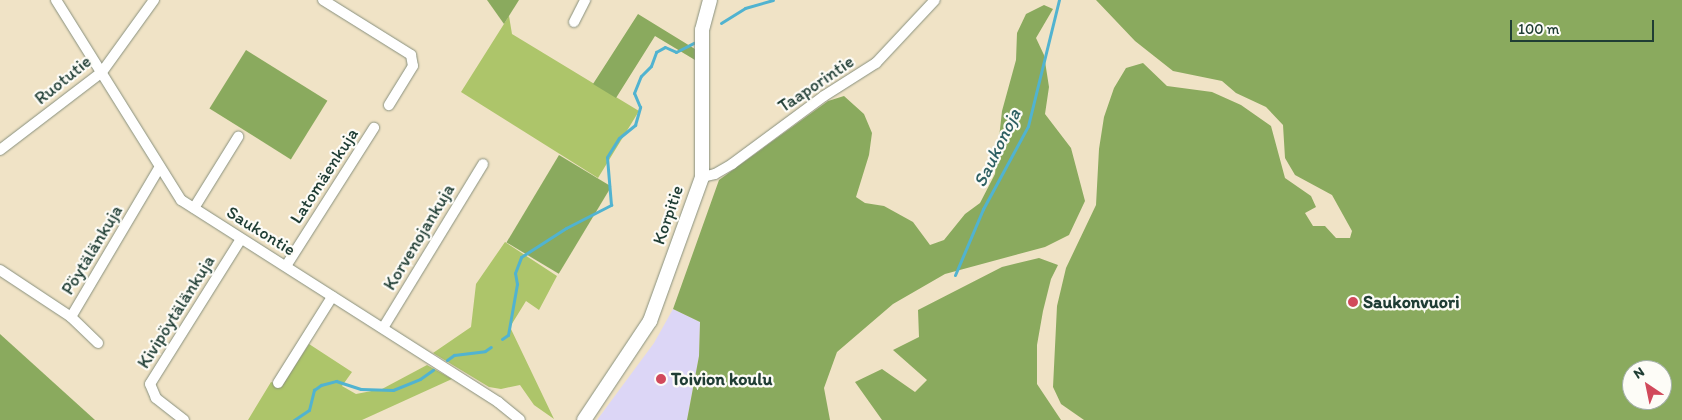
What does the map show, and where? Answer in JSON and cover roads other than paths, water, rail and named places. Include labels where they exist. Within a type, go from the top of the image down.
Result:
[{"type":"street","name":"Saukontie","points":[[56,0],[160,168],[182,200],[383,328],[520,420]]},
{"type":"street","name":"Ruotutie","points":[[0,150],[102,72],[154,0]]},
{"type":"street","points":[[323,0],[411,56],[413,66],[389,106]]},
{"type":"street","points":[[574,22],[585,0]]},
{"type":"street","name":"Korpitie","points":[[584,420],[650,321],[702,177],[702,30],[710,0]]},
{"type":"street","name":"Taaporintie","points":[[702,177],[715,174],[732,164],[824,96],[876,63],[935,0]]},
{"type":"street","name":"Latomäenkuja","points":[[286,266],[374,128]]},
{"type":"street","points":[[194,208],[238,137]]},
{"type":"street","name":"Korvenojankuja","points":[[383,328],[483,164]]},
{"type":"street","name":"Pöytälänkuja","points":[[98,343],[71,317],[160,168]]},
{"type":"street","name":"Kivipöytälänkuja","points":[[184,420],[156,398],[150,384],[241,239]]},
{"type":"street","points":[[0,270],[71,317]]},
{"type":"street","points":[[278,384],[332,297]]},
{"type":"waterway","points":[[721,23],[745,8],[773,0]]},
{"type":"waterway","name":"Saukonoja","points":[[955,275],[983,209],[1028,126],[1059,0]]},
{"type":"waterway","points":[[502,339],[508,335],[517,284],[515,273],[521,257],[566,228],[611,205],[607,157],[619,138],[635,125],[640,107],[634,93],[641,76],[651,66],[656,52],[665,47],[676,52],[694,43]]},
{"type":"waterway","points":[[447,360],[454,355],[485,351],[491,347]]},
{"type":"waterway","points":[[294,420],[309,410],[314,390],[321,385],[336,381],[361,389],[393,390],[420,379],[433,370]]},
{"type":"place","name":"Saukonvuori","points":[[1353,302]]},
{"type":"place","name":"Toivion koulu","points":[[661,379]]}]
